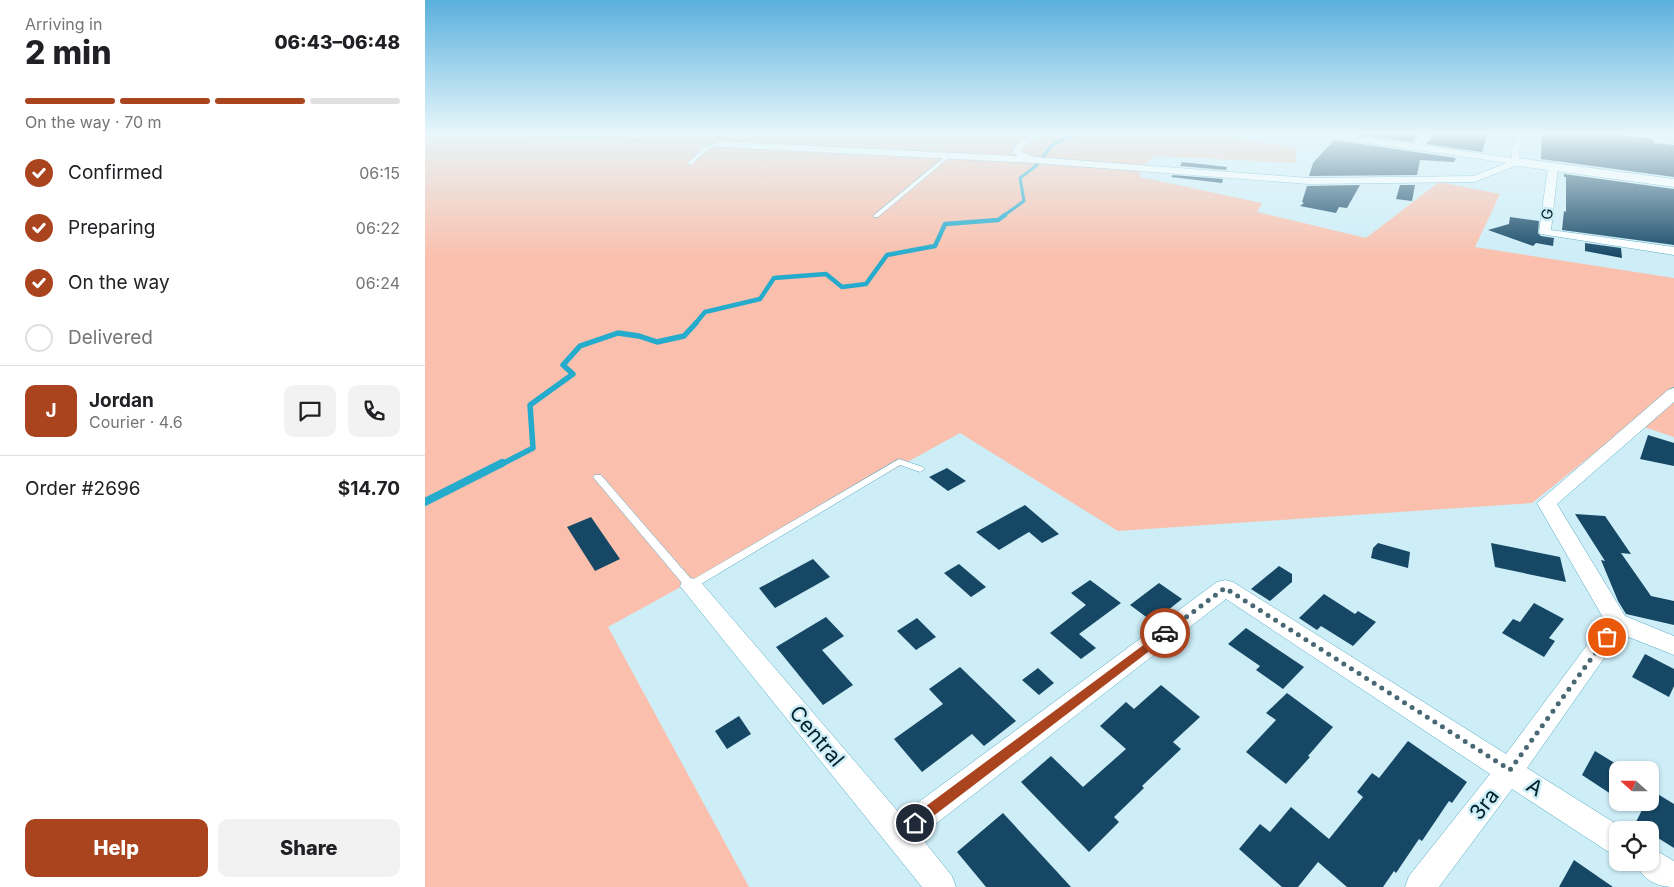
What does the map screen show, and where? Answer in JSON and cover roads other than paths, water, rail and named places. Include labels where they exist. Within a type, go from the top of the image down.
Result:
[{"type":"street","points":[[1235,174],[1309,180],[1474,179],[1486,174]]},
{"type":"street","name":"G","points":[[1552,174],[1545,232],[1674,251]]},
{"type":"street","points":[[1613,174],[1674,183]]},
{"type":"street","points":[[1674,394],[1547,503],[1617,622],[1674,646]]},
{"type":"street","name":"Central","points":[[691,586],[899,834],[941,887]]},
{"type":"street","name":"A","points":[[899,834],[1225,588],[1510,770],[1609,836]]},
{"type":"street","name":"3ra","points":[[1420,887],[1510,770],[1617,622]]},
{"type":"street","points":[[1659,868],[1674,878]]},
{"type":"lane","points":[[876,216],[927,174]]},
{"type":"lane","points":[[598,477],[691,586],[899,462],[920,469]]},
{"type":"waterway","points":[[1003,216],[1024,201],[1020,178],[1025,174]]},
{"type":"waterway","points":[[695,324],[705,312],[760,299],[774,278],[826,274],[842,287],[866,284],[887,255],[935,246],[945,224],[998,220],[1005,215]]},
{"type":"waterway","points":[[500,465],[533,448],[530,405],[573,374],[563,365],[580,346],[618,333],[639,336],[657,342],[684,336],[696,323]]},
{"type":"waterway","points":[[425,502],[502,463]]}]
